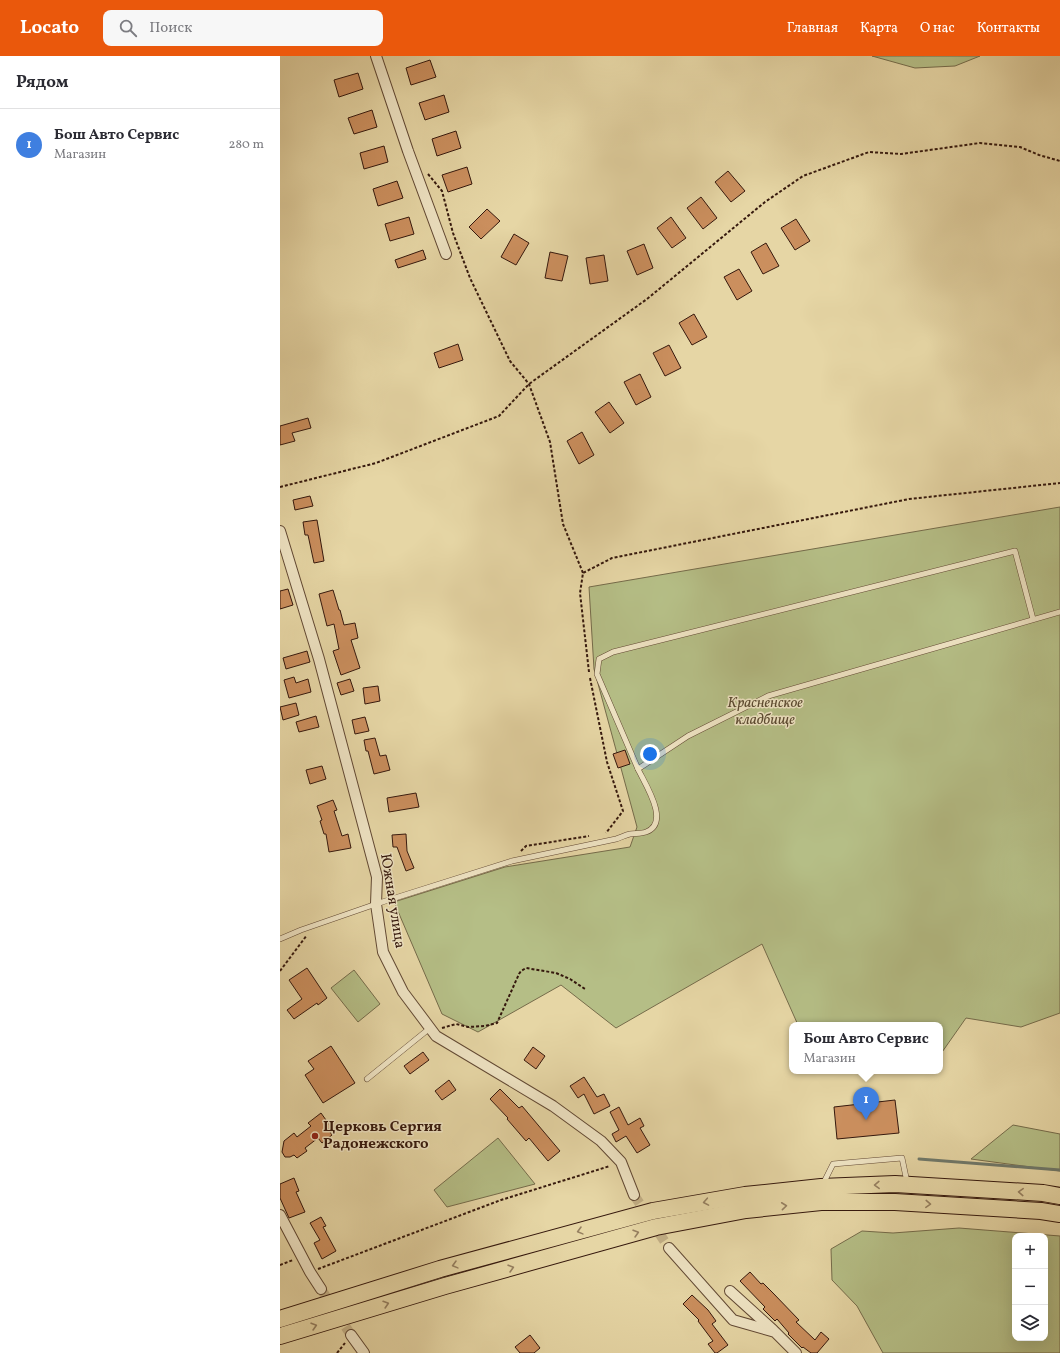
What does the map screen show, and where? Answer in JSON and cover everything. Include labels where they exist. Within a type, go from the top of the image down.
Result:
[{"type":"main road","points":[[280,1319],[440,1269],[653,1211],[745,1195],[821,1187],[908,1185],[1043,1193],[1060,1196]]},
{"type":"main road","points":[[280,1336],[445,1286],[656,1228],[746,1210],[821,1202],[895,1202],[1041,1211],[1060,1214]]},
{"type":"street","points":[[376,56],[408,151],[446,254]]},
{"type":"street","name":"Южная улица","points":[[280,531],[319,659],[377,877],[376,904],[383,952],[403,992],[436,1036],[553,1106],[601,1141],[621,1162],[634,1195]]},
{"type":"street","points":[[280,1215],[301,1256],[321,1289]]},
{"type":"street","points":[[669,1248],[733,1320],[775,1332]]},
{"type":"street","points":[[730,1291],[796,1353]]},
{"type":"street","points":[[351,1335],[364,1353]]},
{"type":"lane","points":[[280,940],[311,927],[376,904],[512,861],[616,839],[630,834],[646,832],[654,825],[657,818],[657,809],[597,674],[599,659],[613,652],[1015,551],[1033,619]]},
{"type":"lane","points":[[638,769],[688,736],[768,696],[1060,612]]},
{"type":"lane","points":[[367,1079],[430,1028]]},
{"type":"lane","points":[[821,1187],[833,1164],[902,1158],[908,1185]]},
{"type":"path","points":[[280,487],[376,463],[499,416],[529,384],[647,299],[765,202],[803,176],[869,152],[901,154],[980,143],[1020,147],[1038,155],[1060,161]]},
{"type":"path","points":[[425,171],[442,191],[453,233],[470,278],[510,361],[529,384],[550,442],[564,524],[583,573],[580,593],[591,686],[607,762],[623,811],[607,833],[599,834]]},
{"type":"path","points":[[583,573],[612,558],[909,499],[1060,483]]},
{"type":"path","points":[[512,861],[526,846],[592,836]]},
{"type":"path","points":[[280,971],[306,938],[311,927]]},
{"type":"path","points":[[430,1028],[439,1028],[456,1024],[468,1027],[485,1026],[497,1023],[519,974],[526,968],[556,973],[570,979],[584,989]]},
{"type":"path","points":[[310,1272],[501,1200],[621,1162]]},
{"type":"path","points":[[280,1265],[301,1256]]},
{"type":"green space","points":[[872,56],[980,56],[955,66],[915,68]]},
{"type":"green space","name":"Красненское кладбище","points":[[1060,507],[1060,1013],[1021,1027],[966,1018],[943,1051],[943,1022],[797,1022],[762,944],[616,1028],[561,985],[478,1032],[442,1014],[394,902],[505,867],[630,847],[637,827],[594,669],[589,587]]},
{"type":"green space","points":[[354,970],[380,1004],[358,1022],[331,988]]},
{"type":"green space","points":[[1013,1125],[1060,1134],[1060,1171],[971,1159]]},
{"type":"green space","points":[[498,1138],[535,1184],[447,1207],[434,1190]]},
{"type":"green space","points":[[959,1228],[1022,1233],[1012,1233],[1012,1341],[1048,1341],[1048,1235],[1060,1236],[1060,1353],[883,1353],[857,1306],[832,1280],[831,1249],[862,1231],[893,1233]]},
{"type":"building","points":[[430,60],[436,77],[411,85],[406,68]]},
{"type":"building","points":[[358,73],[363,89],[339,97],[334,80]]},
{"type":"building","points":[[444,95],[449,112],[425,120],[419,103]]},
{"type":"building","points":[[372,110],[377,127],[354,134],[348,118]]},
{"type":"building","points":[[456,131],[461,148],[437,156],[432,139]]},
{"type":"building","points":[[384,146],[388,162],[364,169],[360,153]]},
{"type":"building","points":[[467,167],[472,184],[448,192],[442,175]]},
{"type":"building","points":[[728,171],[745,191],[731,202],[715,182]]},
{"type":"building","points":[[397,181],[403,198],[378,206],[373,189]]},
{"type":"building","points":[[701,197],[717,218],[703,229],[687,208]]},
{"type":"building","points":[[487,209],[500,221],[481,239],[469,227]]},
{"type":"building","points":[[409,217],[414,234],[390,241],[385,224]]},
{"type":"building","points":[[671,217],[686,238],[672,248],[657,228]]},
{"type":"building","points":[[796,219],[810,241],[795,250],[781,228]]},
{"type":"building","points":[[514,234],[529,243],[516,265],[501,257]]},
{"type":"building","points":[[766,243],[779,266],[763,274],[751,252]]},
{"type":"building","points":[[644,244],[653,268],[637,275],[627,251]]},
{"type":"building","points":[[423,250],[426,259],[398,268],[395,260]]},
{"type":"building","points":[[550,252],[568,256],[562,281],[545,278]]},
{"type":"building","points":[[604,255],[608,281],[590,284],[586,258]]},
{"type":"building","points":[[739,269],[752,291],[737,300],[724,277]]},
{"type":"building","points":[[694,314],[707,337],[692,345],[679,323]]},
{"type":"building","points":[[458,344],[463,360],[439,368],[434,353]]},
{"type":"building","points":[[669,345],[681,368],[665,376],[653,353]]},
{"type":"building","points":[[640,374],[651,397],[636,405],[624,382]]},
{"type":"building","points":[[609,402],[624,423],[610,433],[595,412]]},
{"type":"building","points":[[308,418],[311,428],[292,433],[295,441],[280,445],[280,426]]},
{"type":"building","points":[[582,432],[594,455],[579,464],[567,441]]},
{"type":"building","points":[[310,496],[313,506],[295,510],[293,500]]},
{"type":"building","points":[[317,520],[324,561],[314,563],[308,535],[305,535],[303,522]]},
{"type":"building","points":[[288,589],[293,605],[280,609],[280,591]]},
{"type":"building","points":[[333,590],[344,625],[355,623],[358,638],[351,640],[360,668],[341,675],[333,651],[339,649],[334,624],[327,626],[319,594]]},
{"type":"building","points":[[307,651],[310,662],[286,669],[283,658]]},
{"type":"building","points":[[294,677],[296,683],[308,679],[311,692],[289,698],[284,680]]},
{"type":"building","points":[[350,679],[354,691],[341,695],[337,683]]},
{"type":"building","points":[[378,686],[380,701],[365,704],[363,688]]},
{"type":"building","points":[[296,703],[299,715],[283,720],[280,707]]},
{"type":"building","points":[[316,716],[319,727],[299,732],[296,722]]},
{"type":"building","points":[[365,717],[369,731],[355,734],[352,720]]},
{"type":"building","points":[[375,738],[380,756],[386,755],[390,770],[374,774],[364,740]]},
{"type":"building","points":[[625,750],[630,764],[618,768],[613,754]]},
{"type":"building","points":[[322,766],[326,779],[310,784],[306,770]]},
{"type":"building","points":[[416,793],[419,807],[389,812],[387,798]]},
{"type":"building","points":[[333,800],[337,810],[334,811],[342,836],[348,834],[351,848],[329,852],[326,834],[324,834],[320,821],[322,820],[317,806]]},
{"type":"building","points":[[406,834],[407,851],[414,868],[406,871],[397,847],[393,847],[392,835]]},
{"type":"building","points":[[307,968],[327,998],[294,1019],[287,1010],[302,999],[289,980]]},
{"type":"building","points":[[331,1046],[355,1083],[323,1103],[305,1075],[314,1069],[308,1061]]},
{"type":"building","points":[[533,1047],[545,1056],[536,1069],[524,1060]]},
{"type":"building","points":[[423,1052],[429,1060],[410,1074],[404,1066]]},
{"type":"building","points":[[584,1077],[597,1097],[604,1094],[610,1106],[594,1114],[584,1094],[578,1098],[570,1086]]},
{"type":"building","points":[[449,1080],[456,1090],[442,1100],[435,1091]]},
{"type":"building","points":[[500,1089],[519,1108],[522,1106],[560,1151],[548,1161],[529,1138],[526,1141],[507,1119],[508,1118],[490,1099]]},
{"type":"building","points":[[895,1100],[899,1133],[837,1139],[834,1107]]},
{"type":"building","points":[[619,1107],[628,1125],[640,1118],[644,1126],[640,1128],[650,1145],[637,1153],[626,1136],[616,1142],[612,1134],[619,1130],[610,1112]]},
{"type":"building","name":"Церковь Сергия Радонежского","points":[[321,1113],[331,1127],[328,1129],[332,1135],[322,1143],[318,1138],[305,1148],[307,1151],[297,1158],[294,1155],[285,1157],[282,1152],[284,1141],[294,1133],[297,1137],[311,1126],[308,1123]]},
{"type":"building","points":[[294,1178],[299,1191],[296,1192],[305,1212],[289,1218],[280,1198],[280,1184]]},
{"type":"building","points":[[321,1217],[326,1226],[323,1227],[336,1251],[322,1259],[314,1243],[320,1240],[310,1223]]},
{"type":"building","points":[[750,1272],[761,1284],[763,1283],[799,1320],[796,1322],[815,1340],[821,1332],[829,1339],[817,1353],[811,1353],[803,1347],[802,1348],[788,1334],[789,1333],[777,1319],[775,1321],[763,1309],[765,1307],[740,1281]]},
{"type":"building","points":[[692,1295],[708,1310],[716,1321],[712,1324],[728,1345],[717,1353],[715,1353],[708,1344],[713,1341],[698,1321],[699,1320],[683,1304]]},
{"type":"building","points":[[530,1335],[540,1348],[534,1353],[520,1353],[515,1347]]},
{"type":"waterway","points":[[919,1159],[1060,1170]]},
{"type":"tunnel","points":[[634,1195],[669,1248]]},
{"type":"tunnel","points":[[321,1289],[351,1335]]},
{"type":"place","name":"Бош Авто Сервис","points":[[866,1120]]},
{"type":"place","name":"Церковь Сергия Радонежского","points":[[315,1136]]}]
